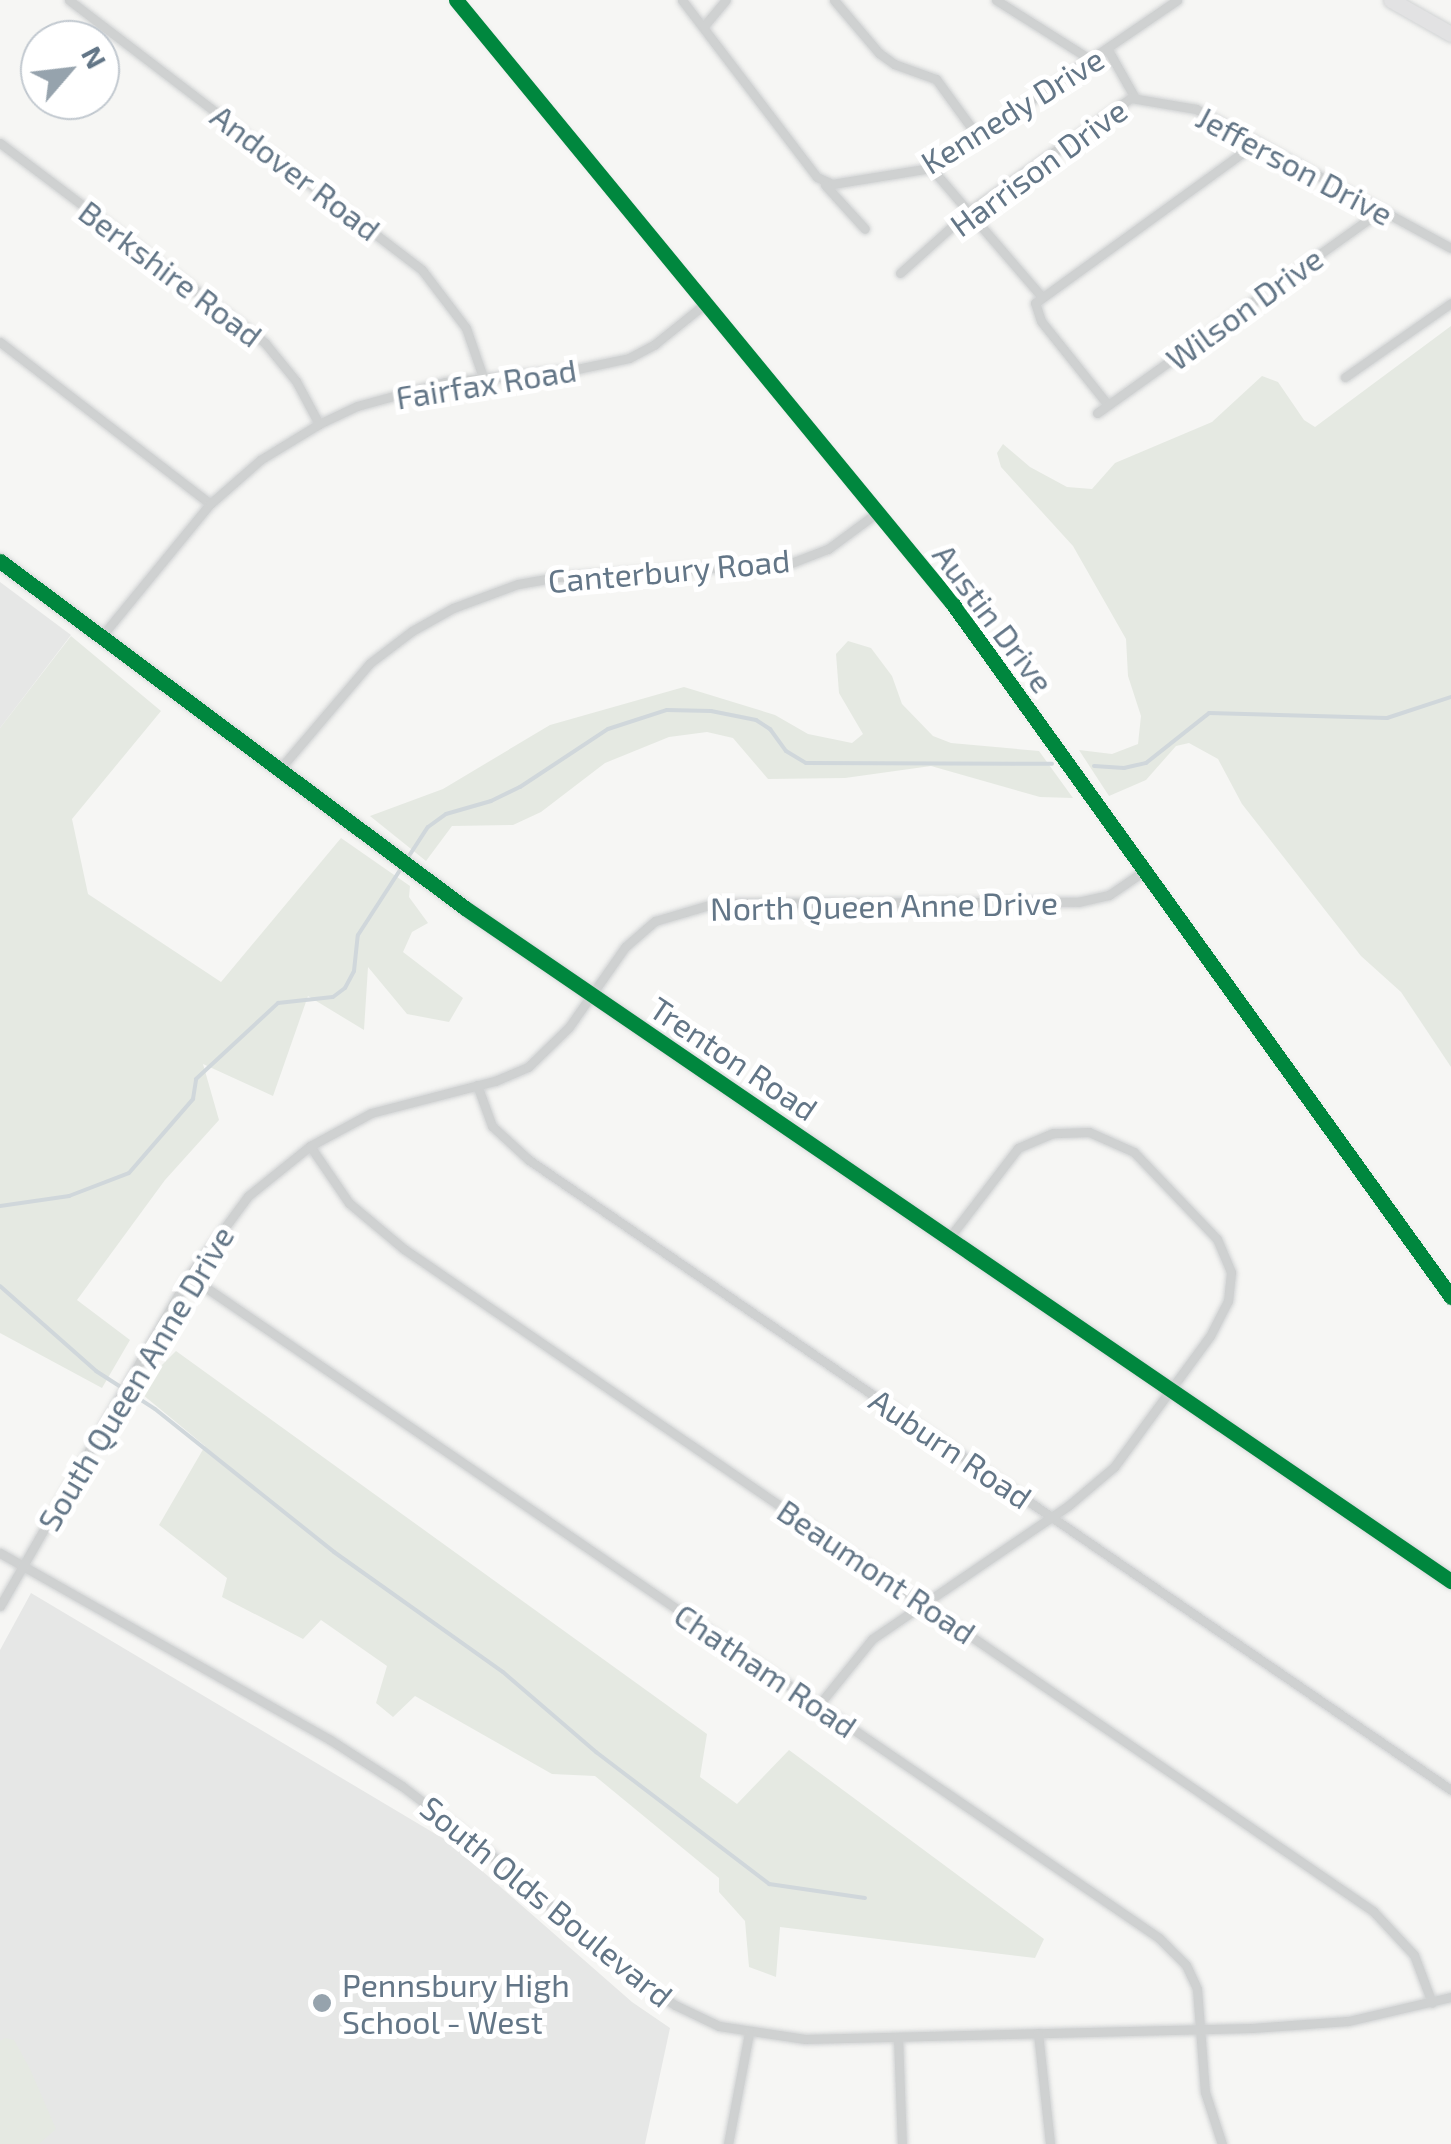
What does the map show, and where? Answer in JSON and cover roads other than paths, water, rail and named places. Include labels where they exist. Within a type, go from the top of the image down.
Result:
[{"type":"main road","points":[[1391,0],[1451,34]]},
{"type":"main road","name":"Trenton Road","points":[[0,561],[414,872],[1451,1581]]},
{"type":"street","name":"Andover Road","points":[[69,0],[412,261],[457,312],[483,377]]},
{"type":"street","name":"Austin Drive","points":[[456,0],[952,602],[1451,1297]]},
{"type":"street","points":[[682,0],[864,229]]},
{"type":"street","points":[[704,26],[726,0]]},
{"type":"street","points":[[834,0],[880,53],[901,67],[930,75],[948,91],[976,134]]},
{"type":"street","points":[[996,0],[1092,61]]},
{"type":"street","name":"Kennedy Drive","points":[[823,182],[870,180],[931,168],[1178,0]]},
{"type":"street","name":"Harrison Drive","points":[[900,272],[968,212],[1106,111],[1135,98],[1108,50]]},
{"type":"street","name":"Jefferson Drive","points":[[1135,98],[1196,110],[1451,248]]},
{"type":"street","name":"Berkshire Road","points":[[0,143],[264,343],[296,381],[319,424]]},
{"type":"street","points":[[1108,405],[1035,311],[1035,303],[1256,143]]},
{"type":"street","points":[[931,168],[1042,297]]},
{"type":"street","name":"Wilson Drive","points":[[1096,413],[1380,210]]},
{"type":"street","name":"Fairfax Road","points":[[101,638],[210,504],[260,460],[319,424],[396,394],[483,377],[577,369],[629,358],[706,303]]},
{"type":"street","points":[[1345,377],[1451,303]]},
{"type":"street","points":[[0,342],[210,504]]},
{"type":"street","name":"Canterbury Road","points":[[278,770],[370,663],[412,630],[452,608],[518,584],[556,577],[790,563],[828,549],[878,512]]},
{"type":"street","name":"North Queen Anne Drive","points":[[590,994],[644,928],[699,906],[1078,902],[1109,895],[1144,871]]},
{"type":"street","name":"South Queen Anne Drive","points":[[0,1606],[189,1276],[248,1196],[310,1146],[372,1113],[514,1074],[546,1053],[590,994]]},
{"type":"street","name":"Auburn Road","points":[[477,1085],[492,1126],[529,1160],[1451,1790]]},
{"type":"street","points":[[818,1706],[861,1650],[922,1602],[1052,1516],[1114,1467],[1223,1315],[1231,1272],[1217,1239],[1134,1152],[1105,1136],[1074,1130],[1031,1141],[997,1170],[948,1238]]},
{"type":"street","name":"Beaumont Road","points":[[310,1146],[349,1204],[380,1232],[1373,1912],[1414,1955],[1432,2003]]},
{"type":"street","name":"Chatham Road","points":[[189,1276],[1159,1938],[1194,1979],[1205,2092],[1222,2144]]},
{"type":"street","name":"South Olds Boulevard","points":[[0,1553],[388,1777],[483,1848],[644,1985],[709,2022],[749,2033],[804,2039],[1200,2029],[1348,2021],[1451,1997]]},
{"type":"street","points":[[728,2144],[749,2033]]},
{"type":"street","points":[[1038,2033],[1050,2144]]},
{"type":"street","points":[[898,2037],[902,2144]]},
{"type":"waterway","points":[[1094,766],[1124,768],[1146,763],[1209,713],[1387,718],[1451,697]]},
{"type":"waterway","points":[[407,859],[428,827],[446,814],[491,801],[520,787],[608,729],[667,710],[711,711],[756,720],[770,729],[786,751],[806,763],[1052,764]]},
{"type":"waterway","points":[[0,1206],[69,1196],[129,1173],[193,1099],[196,1079],[278,1003],[333,997],[345,988],[354,971],[358,935],[402,867]]},
{"type":"waterway","points":[[0,1286],[96,1371],[155,1409],[334,1552],[503,1672],[596,1752],[769,1884],[865,1898]]},
{"type":"place","name":"Pennsbury High School - West","points":[[322,2003]]}]
